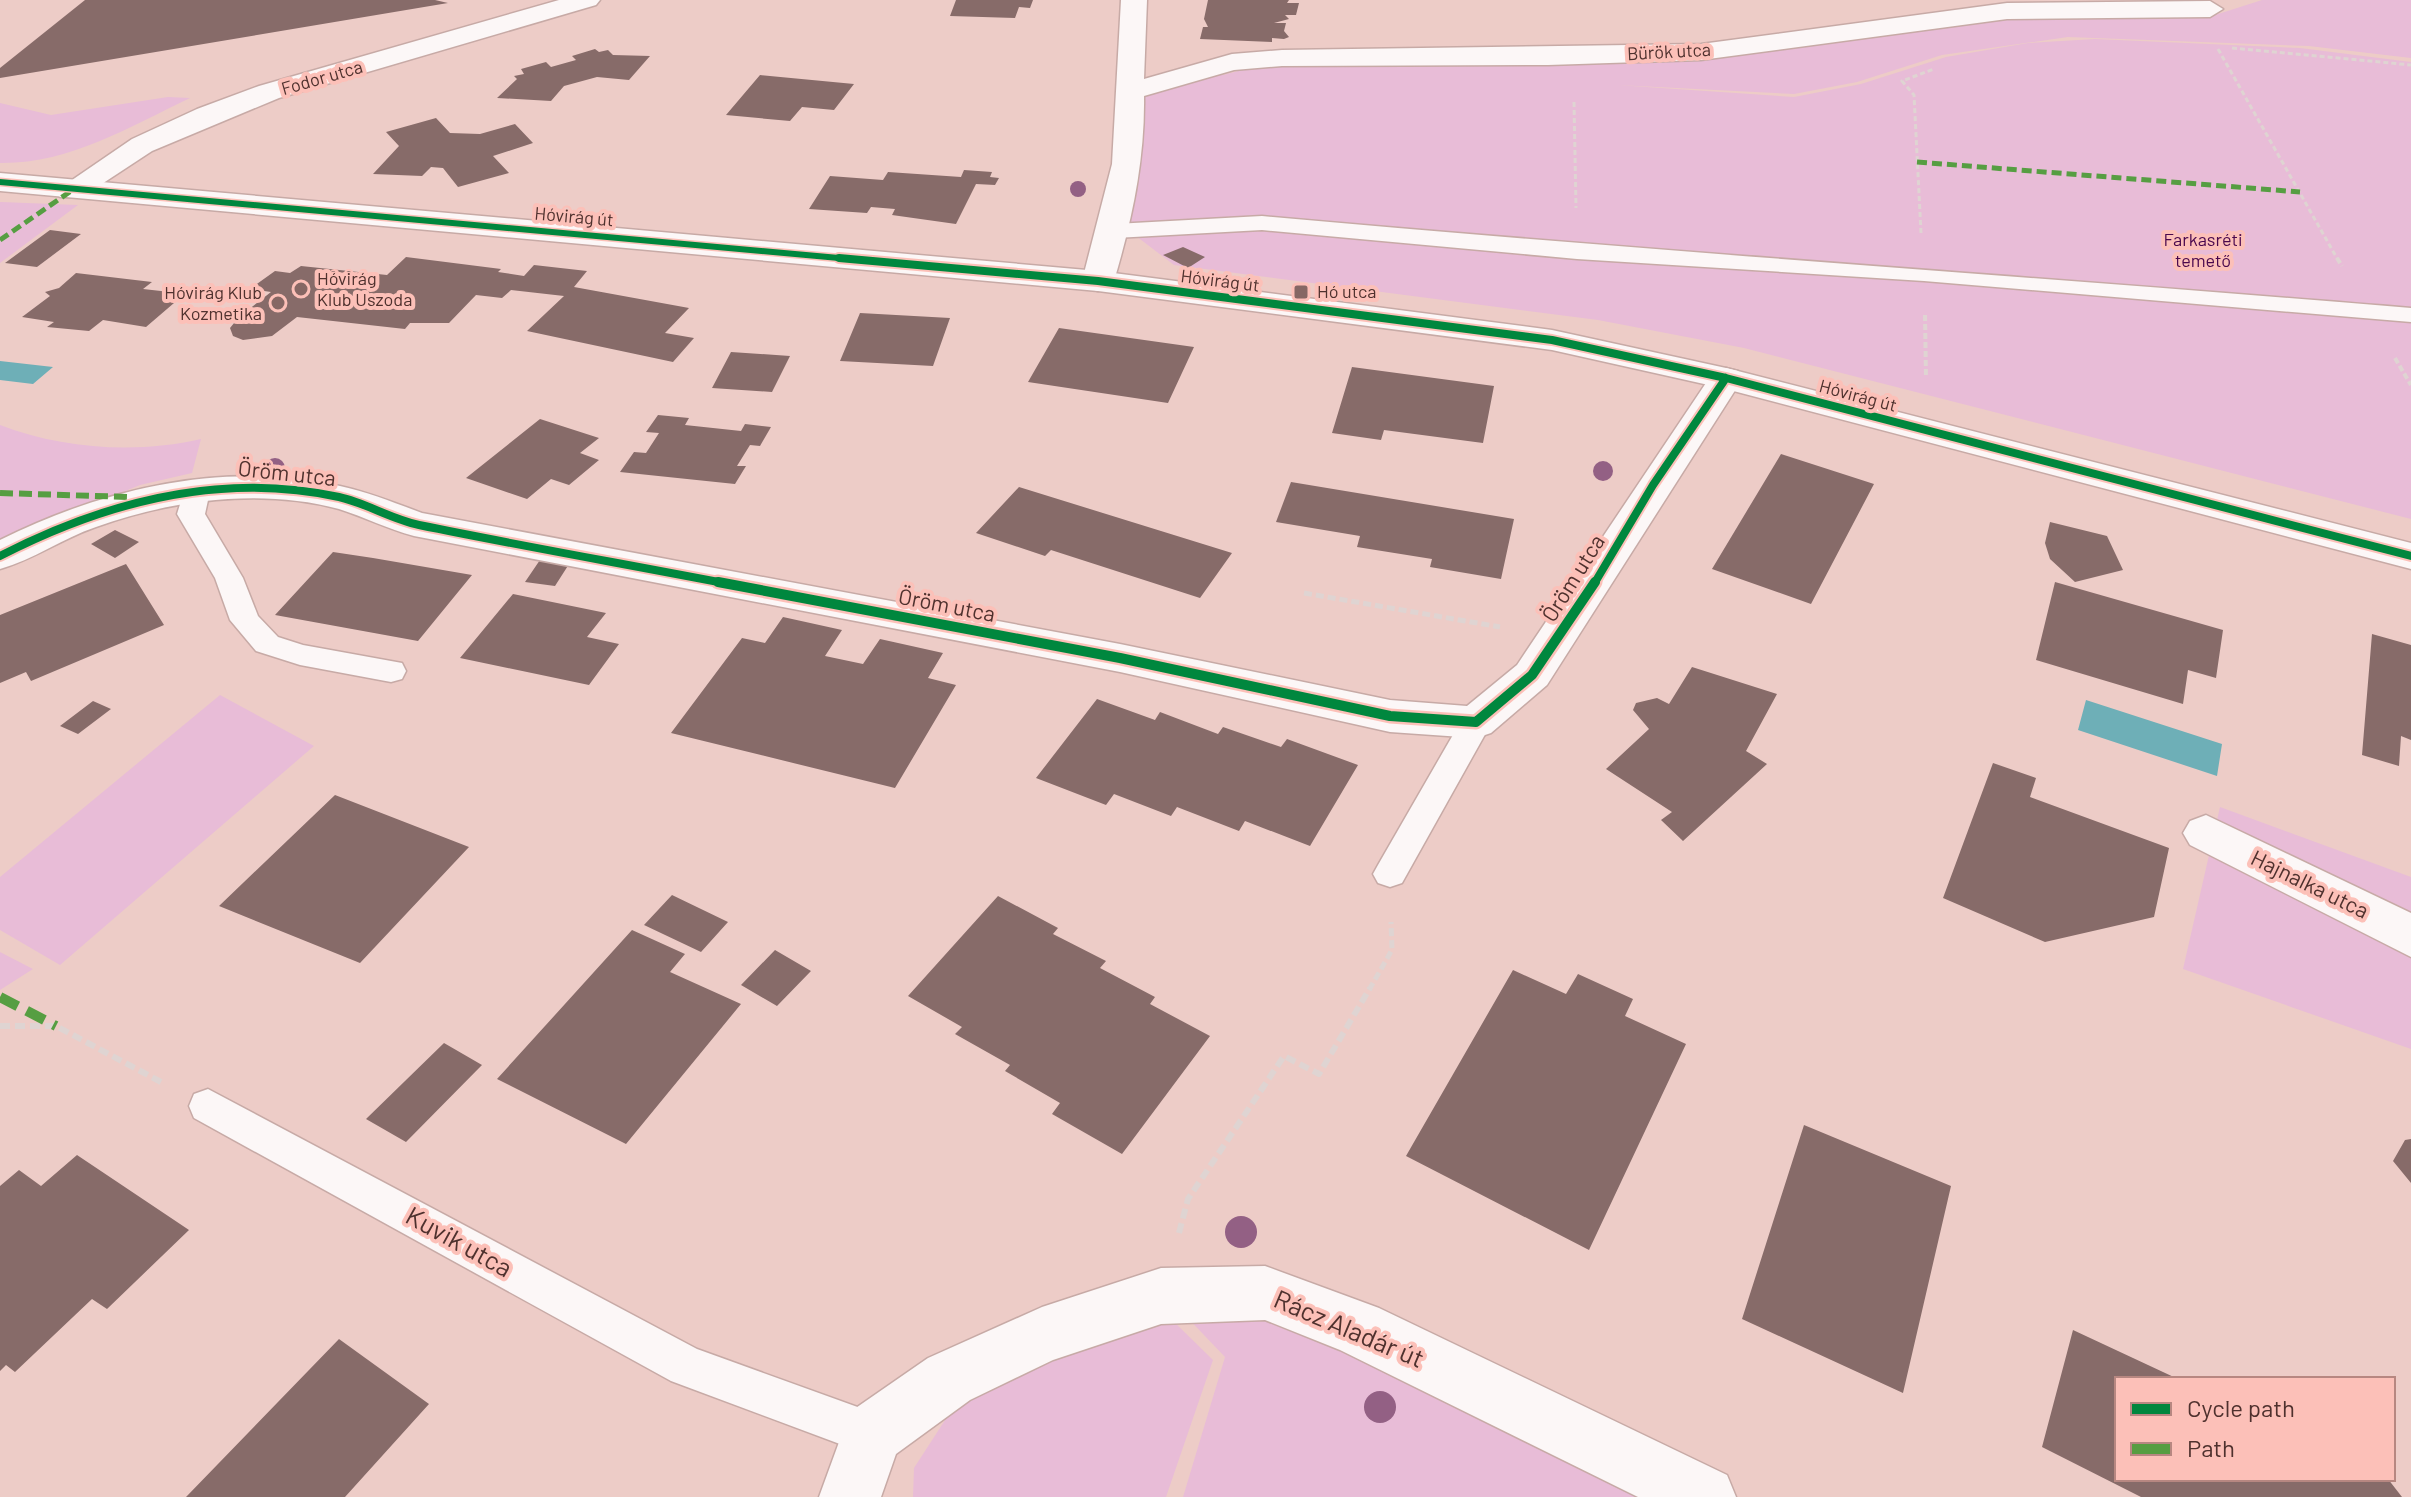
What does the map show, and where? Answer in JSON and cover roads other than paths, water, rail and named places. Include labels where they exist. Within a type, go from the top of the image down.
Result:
[{"type":"street","name":"Fodor utca","points":[[71,191],[142,145],[232,106],[587,0]]},
{"type":"street","points":[[1098,281],[1115,231],[1130,125],[1129,34],[1134,0]]},
{"type":"street","name":"Bürök utca","points":[[1129,92],[1232,62],[1282,58],[1548,57],[1701,52],[2007,11],[2210,9]]},
{"type":"street","name":"Hóvirág út","points":[[0,182],[71,191],[286,207],[1098,281],[1552,340],[1726,378],[2411,556]]},
{"type":"street","name":"Öröm utca","points":[[0,556],[51,527],[144,497],[242,487],[339,497],[414,524],[1120,658],[1390,716],[1476,722],[1532,675],[1559,638],[1653,485],[1726,378]]},
{"type":"street","name":"Hajnalka utca","points":[[2206,833],[2377,917],[2411,937]]},
{"type":"street","name":"Rácz Aladár út","points":[[872,1434],[949,1379],[1042,1335],[1161,1296],[1265,1293],[1358,1328],[1705,1497]]},
{"type":"street","points":[[850,1497],[872,1434]]},
{"type":"lane","points":[[1115,231],[1262,223],[1577,252],[1924,274],[2411,315]]},
{"type":"lane","points":[[196,491],[191,514],[229,578],[245,620],[267,644],[300,655],[391,671]]},
{"type":"lane","points":[[1390,874],[1476,722]]},
{"type":"lane","name":"Kuvik utca","points":[[208,1106],[686,1366],[872,1434]]},
{"type":"water","points":[[0,361],[53,367],[33,384],[0,380]]},
{"type":"water","points":[[2086,700],[2222,744],[2217,776],[2078,730]]},
{"type":"place","name":"Hóvirág Klub Uszoda","points":[[301,289]]},
{"type":"place","name":"Hó utca","points":[[1301,292]]},
{"type":"place","name":"Hóvirág Klub Kozmetika","points":[[278,303]]},
{"type":"park label","name":"Farkasréti temető","points":[[2203,250]]}]
